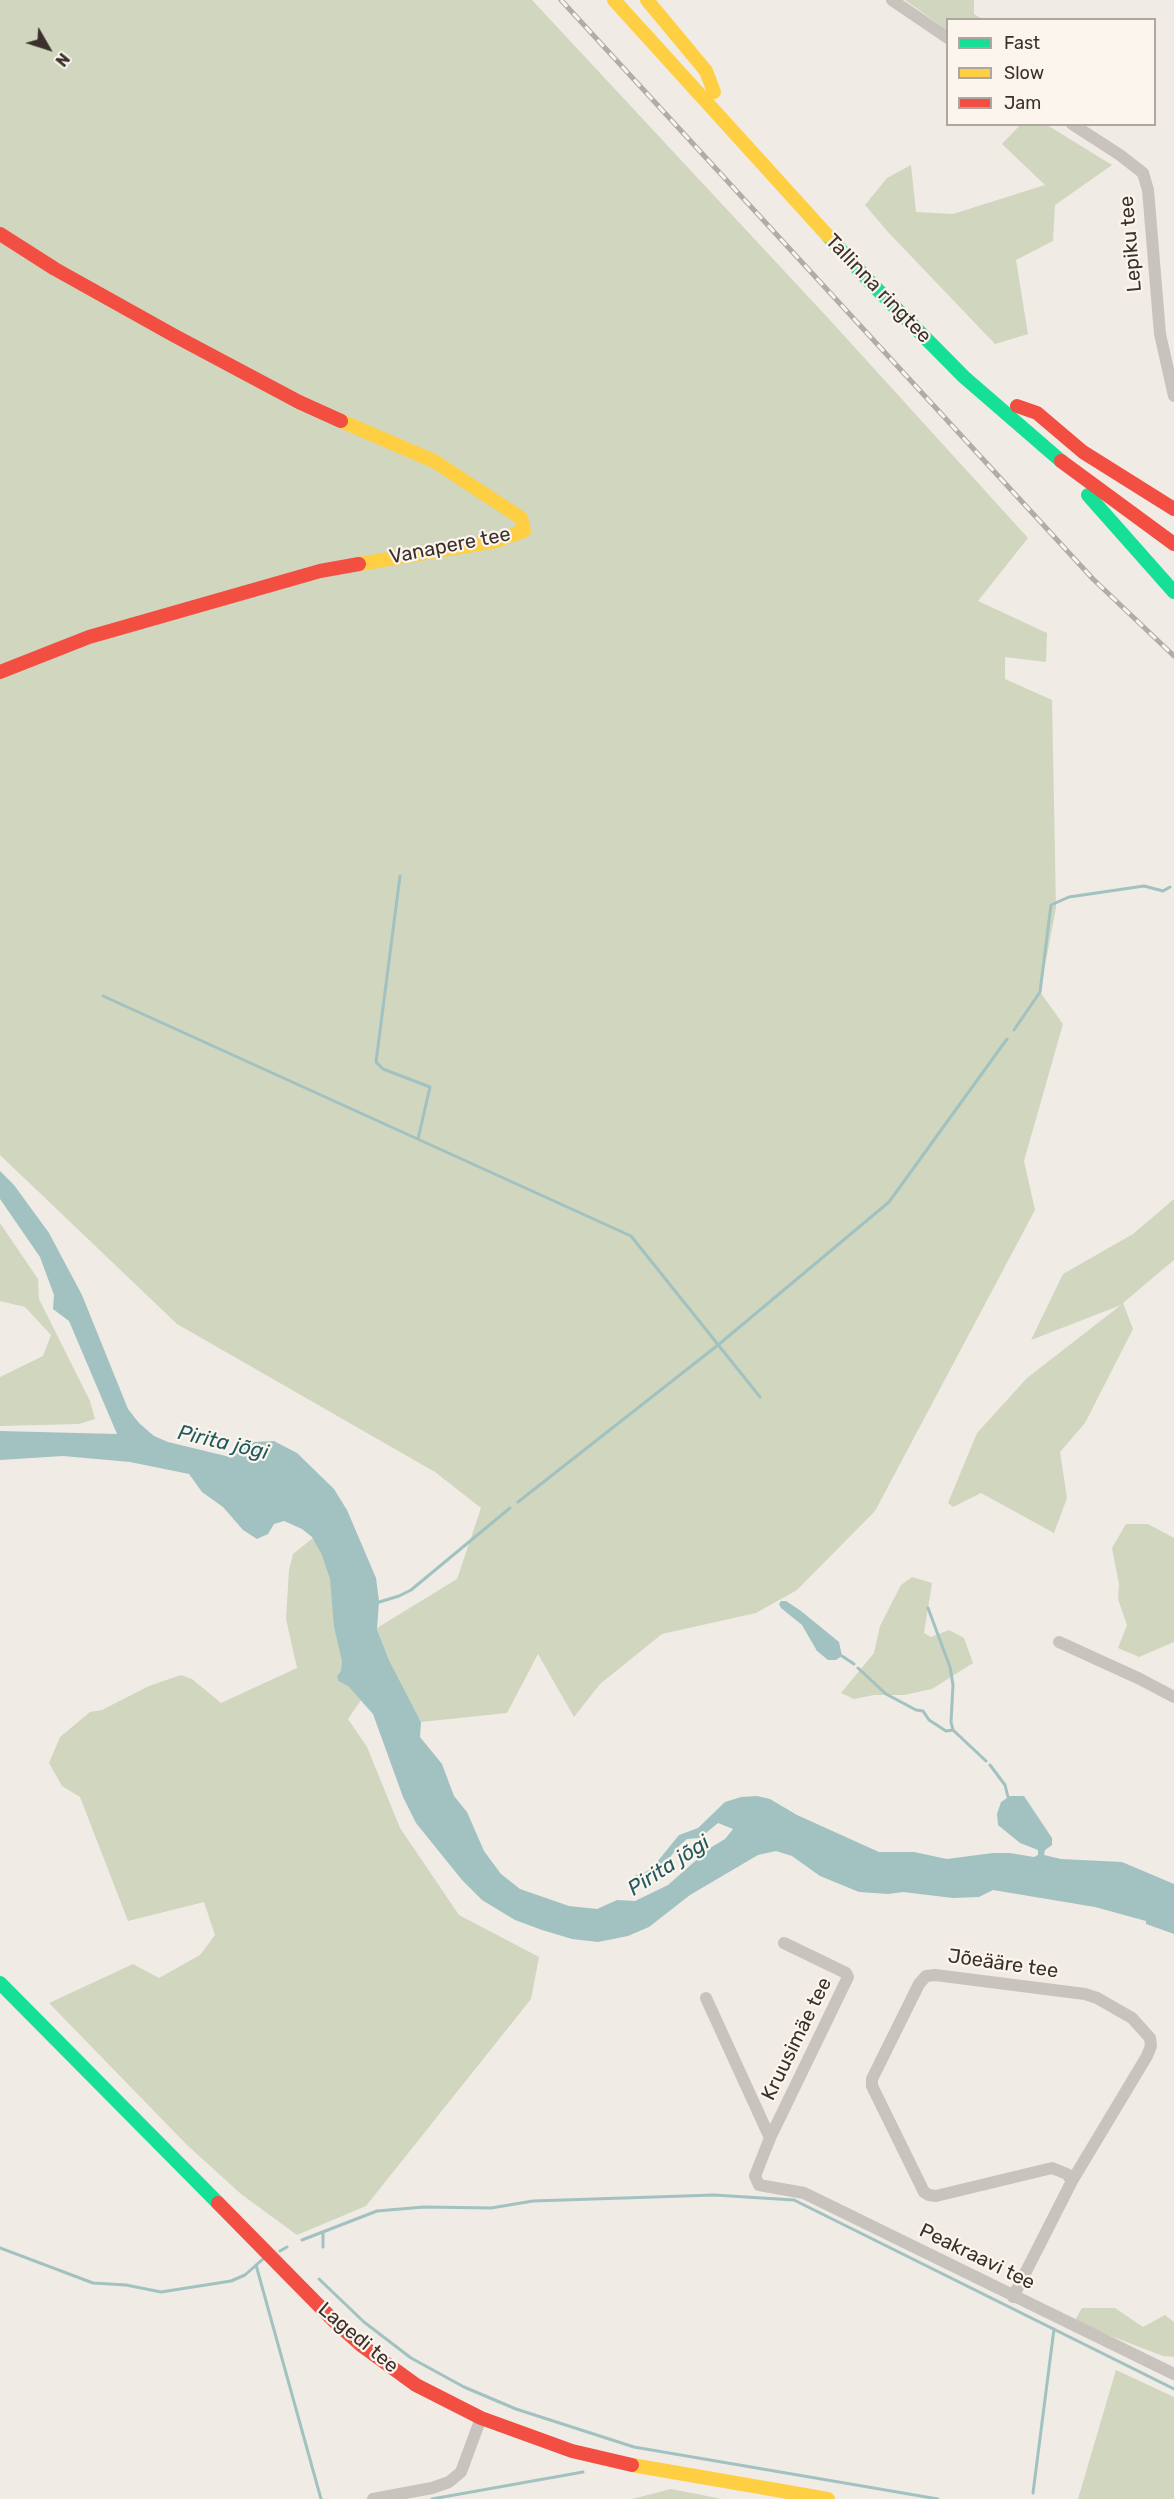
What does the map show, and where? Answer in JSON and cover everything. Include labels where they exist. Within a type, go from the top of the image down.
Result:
[{"type":"main road","name":"Tallinna ringtee","points":[[614,0],[869,281],[964,377],[1076,474],[1174,544]]},
{"type":"main road","name":"Tallinna ringtee","points":[[631,0],[922,318],[968,364],[1086,464],[1174,528]]},
{"type":"main road","points":[[647,0],[706,71],[714,92]]},
{"type":"main road","name":"Vanapere tee","points":[[0,234],[55,269],[299,402],[434,461],[521,518],[524,531],[496,542],[320,571],[89,637],[0,672]]},
{"type":"main road","points":[[1017,406],[1037,413],[1083,452],[1174,509]]},
{"type":"main road","points":[[1016,423],[1027,442],[1089,496],[1174,592]]},
{"type":"main road","name":"Lagedi tee","points":[[0,1983],[336,2322],[361,2344],[416,2385],[481,2418],[572,2451],[617,2462],[828,2499]]},
{"type":"street","points":[[892,0],[946,37]]},
{"type":"street","name":"Lepiku tee","points":[[1075,126],[1143,173],[1148,190],[1157,315],[1174,396]]},
{"type":"street","points":[[1059,1642],[1174,1697]]},
{"type":"street","name":"Kruusimäe tee","points":[[759,2185],[755,2176],[770,2138],[848,1977],[846,1973],[784,1943]]},
{"type":"street","name":"Jõeääre tee","points":[[1013,2297],[1072,2181],[1147,2056],[1150,2046],[1147,2033],[1132,2018],[1116,2008],[1085,1995],[935,1975],[926,1976],[919,1984],[872,2079],[872,2086],[924,2192],[936,2196],[1052,2168],[1066,2174],[1072,2181]]},
{"type":"street","points":[[705,1998],[770,2138]]},
{"type":"street","name":"Peakraavi tee","points":[[759,2185],[804,2193],[1174,2374]]},
{"type":"street","points":[[373,2499],[432,2488],[449,2482],[460,2472],[481,2418]]},
{"type":"green space","points":[[0,0],[532,0],[828,318],[1028,538],[978,601],[1047,633],[1046,662],[1005,657],[1005,679],[1052,700],[1056,908],[1040,992],[1063,1024],[1024,1161],[1035,1210],[875,1511],[797,1590],[756,1613],[662,1634],[600,1684],[574,1717],[538,1654],[507,1713],[421,1722],[389,1660],[377,1628],[457,1579],[481,1508],[435,1472],[177,1324],[0,1155]]},
{"type":"green space","points":[[905,0],[974,0],[974,14],[980,18],[946,18],[946,29]]},
{"type":"green space","points":[[1019,126],[1049,126],[1112,165],[1055,205],[1053,241],[1016,260],[1028,334],[995,344],[865,205],[887,178],[911,165],[916,212],[953,214],[1045,185],[1002,144]]},
{"type":"green space","points":[[1174,1199],[1174,1260],[1123,1303],[1133,1329],[1085,1423],[1060,1452],[1067,1498],[1054,1533],[981,1493],[953,1507],[948,1503],[977,1433],[1027,1378],[1121,1305],[1031,1340],[1063,1274],[1133,1234]]},
{"type":"green space","points":[[0,1223],[38,1279],[39,1299],[90,1401],[95,1419],[79,1424],[0,1426],[0,1377],[43,1356],[51,1335],[25,1307],[0,1301]]},
{"type":"green space","points":[[1126,1524],[1148,1524],[1174,1538],[1174,1642],[1139,1657],[1118,1648],[1127,1625],[1118,1599],[1119,1584],[1112,1548]]},
{"type":"green space","points":[[313,1538],[348,1548],[366,1641],[337,1676],[338,1681],[348,1686],[361,1700],[348,1719],[367,1747],[400,1828],[459,1915],[539,1957],[531,1999],[366,2206],[297,2235],[241,2194],[187,2145],[49,2003],[133,1964],[159,1978],[200,1955],[215,1935],[204,1902],[128,1921],[80,1797],[62,1786],[49,1763],[60,1737],[90,1712],[102,1710],[149,1686],[181,1675],[192,1679],[221,1703],[297,1668],[286,1619],[289,1570],[293,1554]]},
{"type":"green space","points":[[912,1577],[932,1583],[924,1633],[931,1637],[949,1630],[964,1638],[973,1663],[932,1689],[904,1695],[874,1695],[854,1699],[841,1693],[874,1653],[880,1626],[901,1585]]},
{"type":"green space","points":[[1082,2308],[1115,2308],[1143,2327],[1165,2315],[1174,2322],[1174,2357],[1163,2356],[1074,2322]]},
{"type":"green space","points":[[1116,2370],[1174,2397],[1174,2499],[1078,2499]]},
{"type":"green space","points":[[671,2489],[722,2499],[632,2499]]},
{"type":"water","points":[[0,1171],[14,1185],[49,1233],[82,1295],[128,1409],[139,1423],[154,1436],[168,1442],[230,1457],[254,1442],[274,1441],[297,1453],[334,1489],[347,1510],[376,1578],[379,1601],[377,1629],[389,1660],[421,1722],[420,1737],[442,1764],[454,1796],[467,1812],[484,1851],[501,1874],[520,1889],[569,1906],[597,1909],[617,1900],[635,1901],[668,1885],[710,1848],[725,1839],[733,1829],[718,1823],[700,1838],[687,1839],[658,1873],[646,1879],[634,1879],[635,1875],[644,1873],[653,1867],[679,1835],[698,1828],[725,1802],[741,1797],[757,1796],[770,1799],[797,1815],[879,1852],[914,1852],[947,1859],[993,1853],[1034,1857],[1038,1855],[1038,1850],[1020,1843],[998,1825],[997,1814],[1001,1802],[1010,1796],[1024,1796],[1052,1838],[1052,1845],[1045,1850],[1044,1855],[1061,1859],[1122,1862],[1174,1884],[1174,1934],[1146,1924],[1146,1921],[1095,1907],[993,1890],[979,1897],[953,1898],[903,1892],[888,1894],[859,1892],[820,1876],[792,1856],[776,1851],[758,1855],[690,1895],[649,1927],[628,1936],[598,1942],[572,1939],[542,1930],[515,1920],[482,1900],[462,1880],[416,1823],[403,1797],[373,1714],[348,1686],[338,1681],[337,1676],[341,1671],[342,1661],[334,1627],[330,1579],[322,1555],[312,1537],[302,1529],[284,1521],[274,1524],[268,1534],[257,1539],[243,1530],[223,1507],[202,1492],[189,1474],[130,1462],[63,1456],[0,1460],[0,1431],[117,1434],[69,1321],[53,1309],[54,1295],[40,1257],[0,1199]]},
{"type":"water","points":[[781,1601],[786,1601],[801,1611],[839,1642],[842,1656],[836,1660],[828,1660],[817,1651],[802,1625],[781,1608],[779,1604]]},
{"type":"waterway","points":[[400,876],[376,1062],[383,1069],[430,1087],[418,1139]]},
{"type":"waterway","points":[[1014,1030],[1040,992],[1051,905],[1069,897],[1144,886],[1163,891],[1170,887]]},
{"type":"waterway","points":[[103,996],[631,1236],[760,1397]]},
{"type":"waterway","points":[[518,1502],[718,1345],[889,1202],[1007,1039]]},
{"type":"waterway","points":[[376,1603],[411,1590],[510,1508]]},
{"type":"waterway","points":[[928,1608],[950,1667],[953,1685],[951,1722],[953,1730],[986,1761]]},
{"type":"waterway","points":[[842,1656],[854,1664]]},
{"type":"waterway","points":[[858,1668],[886,1694],[916,1710],[923,1711],[929,1720],[946,1731],[953,1730]]},
{"type":"waterway","points":[[990,1765],[1005,1785],[1008,1797]]},
{"type":"waterway","points":[[302,2240],[377,2211],[424,2207],[491,2208],[533,2201],[714,2195],[794,2200],[1174,2389]]},
{"type":"waterway","points":[[323,2232],[323,2247]]},
{"type":"waterway","points":[[280,2251],[287,2247]]},
{"type":"waterway","points":[[0,2248],[93,2283],[126,2285],[161,2292],[231,2281],[245,2275],[263,2259]]},
{"type":"waterway","points":[[256,2265],[321,2499]]},
{"type":"waterway","points":[[319,2279],[364,2322],[411,2358],[464,2387],[516,2409],[634,2447],[938,2499]]},
{"type":"waterway","points":[[1033,2493],[1054,2329]]},
{"type":"waterway","points":[[432,2499],[583,2472]]},
{"type":"railway","points":[[561,0],[1093,579],[1174,656]]},
{"type":"traffic: fast","points":[[828,236],[964,377],[1061,461]]},
{"type":"traffic: fast","points":[[1088,495],[1174,592]]},
{"type":"traffic: fast","points":[[0,1983],[218,2203]]},
{"type":"traffic: slow","points":[[614,0],[828,236]]},
{"type":"traffic: slow","points":[[647,0],[706,71],[714,92]]},
{"type":"traffic: slow","points":[[341,421],[434,461],[521,518],[524,531],[496,541],[359,564]]},
{"type":"traffic: slow","points":[[632,2465],[828,2499]]},
{"type":"traffic: jam","points":[[0,234],[55,269],[175,336],[299,402],[341,421]]},
{"type":"traffic: jam","points":[[1017,406],[1037,413],[1083,452],[1174,509]]},
{"type":"traffic: jam","points":[[1061,461],[1174,544]]},
{"type":"traffic: jam","points":[[0,672],[89,637],[320,571],[359,564]]},
{"type":"traffic: jam","points":[[218,2203],[335,2322],[361,2345],[416,2385],[481,2418],[572,2451],[632,2465]]},
{"type":"water label","name":"Pirita jõgi","points":[[223,1443]]},
{"type":"water label","name":"Pirita jõgi","points":[[669,1866]]}]
